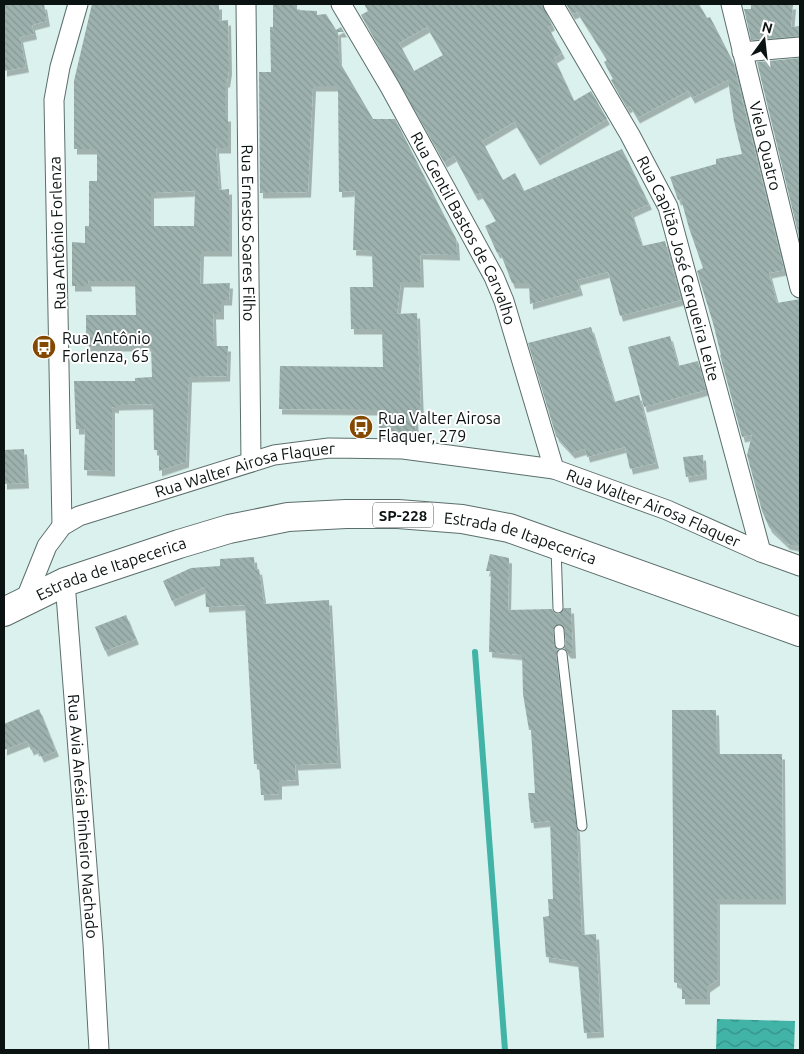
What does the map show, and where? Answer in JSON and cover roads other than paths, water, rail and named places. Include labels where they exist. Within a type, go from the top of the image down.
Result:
[{"type":"main road","name":"Estrada de Itapecerica","points":[[14,608],[65,582],[229,529],[288,517],[390,514],[462,519],[509,528],[800,632]]},
{"type":"street","name":"Rua Antônio Forlenza","points":[[62,526],[54,100],[60,67],[78,4]]},
{"type":"street","name":"Rua Ernesto Soares Filho","points":[[246,4],[251,462]]},
{"type":"street","name":"Rua Gentil Bastos de Carvalho","points":[[341,4],[390,87],[494,277],[504,301],[554,469]]},
{"type":"street","name":"Rua Capitão José Cerqueira Leite","points":[[553,4],[635,142],[668,206],[761,552]]},
{"type":"street","name":"Viela Quatro","points":[[731,4],[800,288]]},
{"type":"street","points":[[742,52],[800,47]]},
{"type":"street","name":"Rua Walter Airosa Flaquer","points":[[14,608],[47,546],[62,526],[79,516],[195,482],[274,455],[329,448],[403,449],[554,469],[667,510],[761,552],[800,566]]},
{"type":"street","name":"Rua Avia Anésia Pinheiro Machado","points":[[65,582],[93,944],[99,1050]]},
{"type":"lane","points":[[556,545],[558,608]]},
{"type":"lane","points":[[559,630],[560,644]]},
{"type":"lane","points":[[562,654],[582,826]]},
{"type":"water","points":[[717,1019],[795,1021],[794,1050],[716,1050]]},
{"type":"waterway","points":[[475,652],[505,1050]]},
{"type":"place","name":"Rua Antônio Forlenza, 65","points":[[44,347]]},
{"type":"place","name":"Rua Valter Airosa Flaquer, 279","points":[[361,427]]}]
